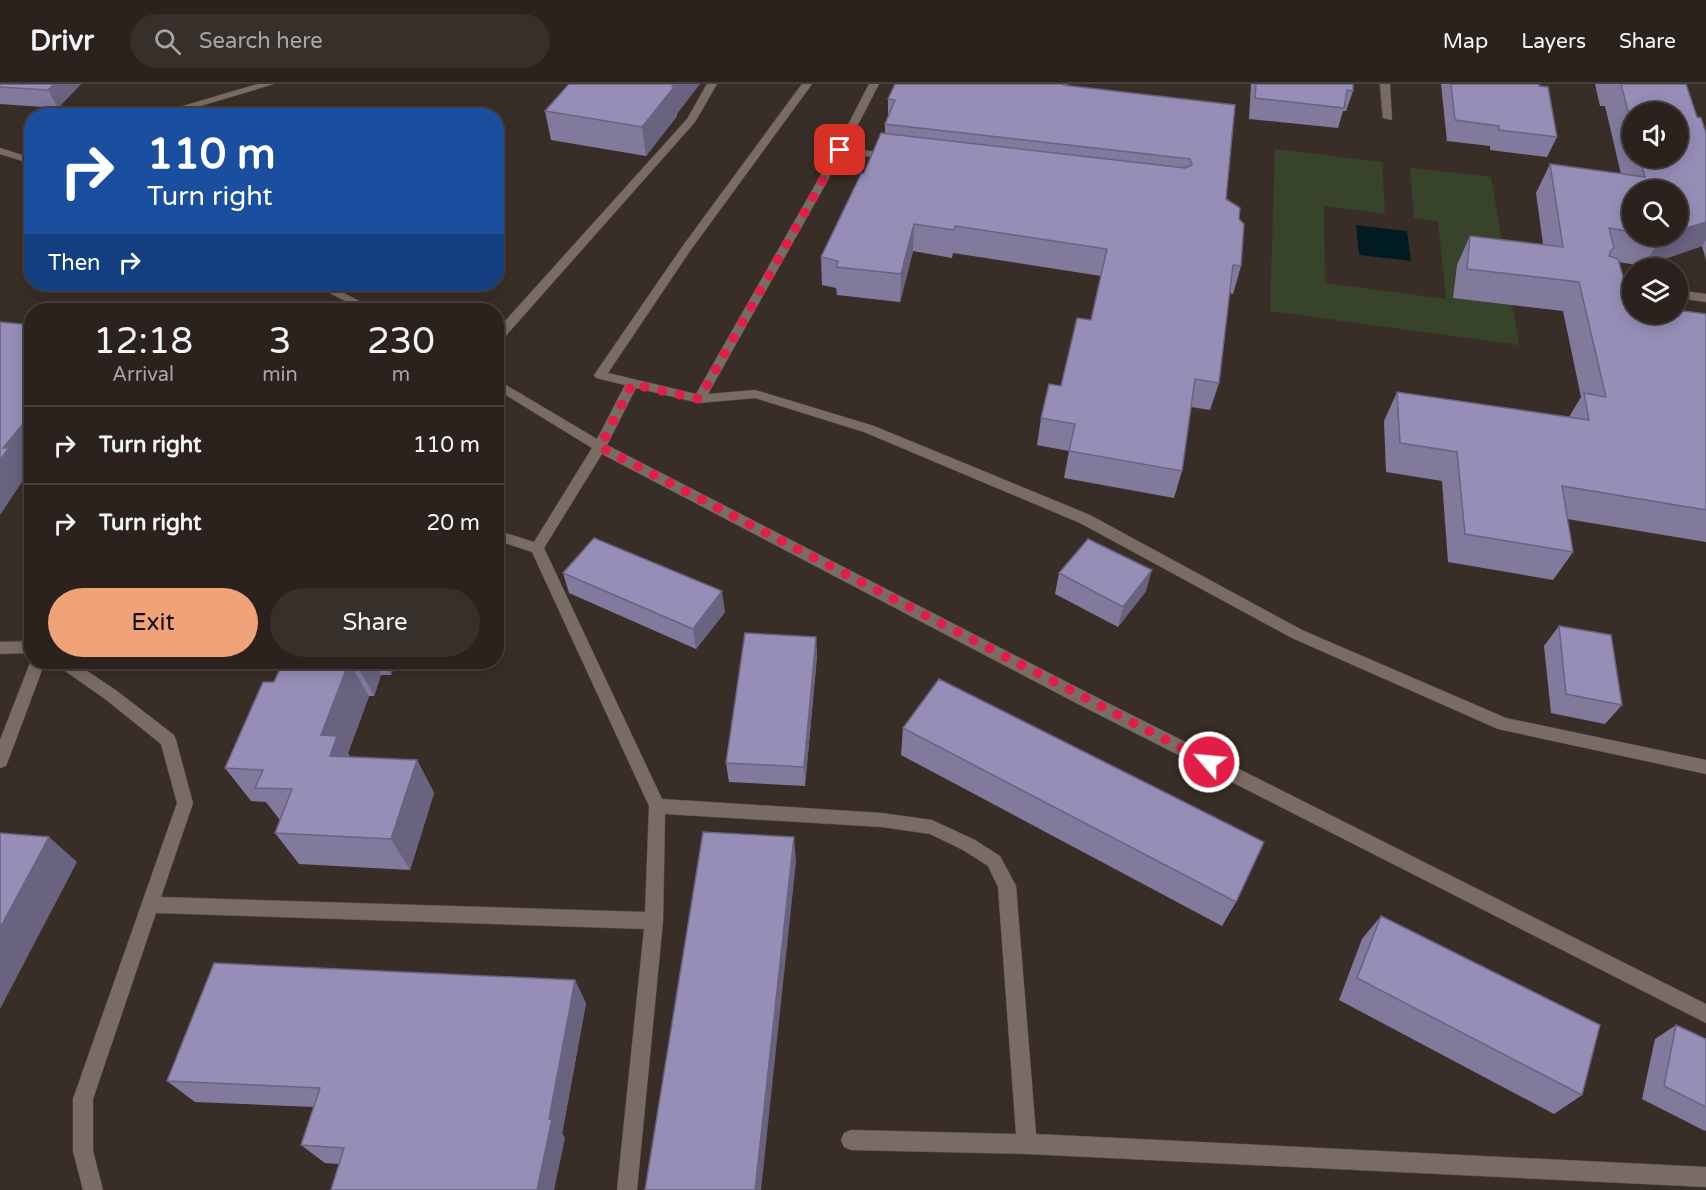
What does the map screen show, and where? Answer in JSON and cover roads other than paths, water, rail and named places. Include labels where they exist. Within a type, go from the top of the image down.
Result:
[{"type":"street","points":[[183,108],[269,84]]},
{"type":"street","points":[[504,330],[691,120],[712,84]]},
{"type":"street","points":[[807,84],[686,249],[600,375],[699,399],[755,394],[869,429],[1085,519],[1297,634],[1504,724],[1706,767]]},
{"type":"street","points":[[699,399],[840,150],[874,84]]},
{"type":"street","points":[[1385,84],[1388,118]]},
{"type":"street","points":[[840,150],[910,159]]},
{"type":"street","points":[[0,151],[24,158]]},
{"type":"street","points":[[1599,283],[1622,286]]},
{"type":"street","points":[[332,291],[357,303]]},
{"type":"street","points":[[1688,296],[1706,298]]},
{"type":"street","points":[[537,548],[600,447],[632,384]]},
{"type":"street","points":[[504,388],[600,447],[1084,699],[1706,1014]]},
{"type":"street","points":[[504,537],[537,548],[657,806],[654,921],[627,1190]]},
{"type":"street","points":[[0,648],[24,647]]},
{"type":"street","points":[[0,761],[34,669]]},
{"type":"street","points":[[73,669],[111,695],[168,740],[185,803],[83,1099],[83,1151],[93,1190]]},
{"type":"street","points":[[657,806],[882,820],[932,827],[969,845],[994,861],[1007,886],[1027,1144]]},
{"type":"street","points":[[150,905],[654,921]]},
{"type":"street","points":[[852,1140],[1027,1144],[1706,1177]]},
{"type":"water","points":[[1356,225],[1407,231],[1411,261],[1359,255]]}]
